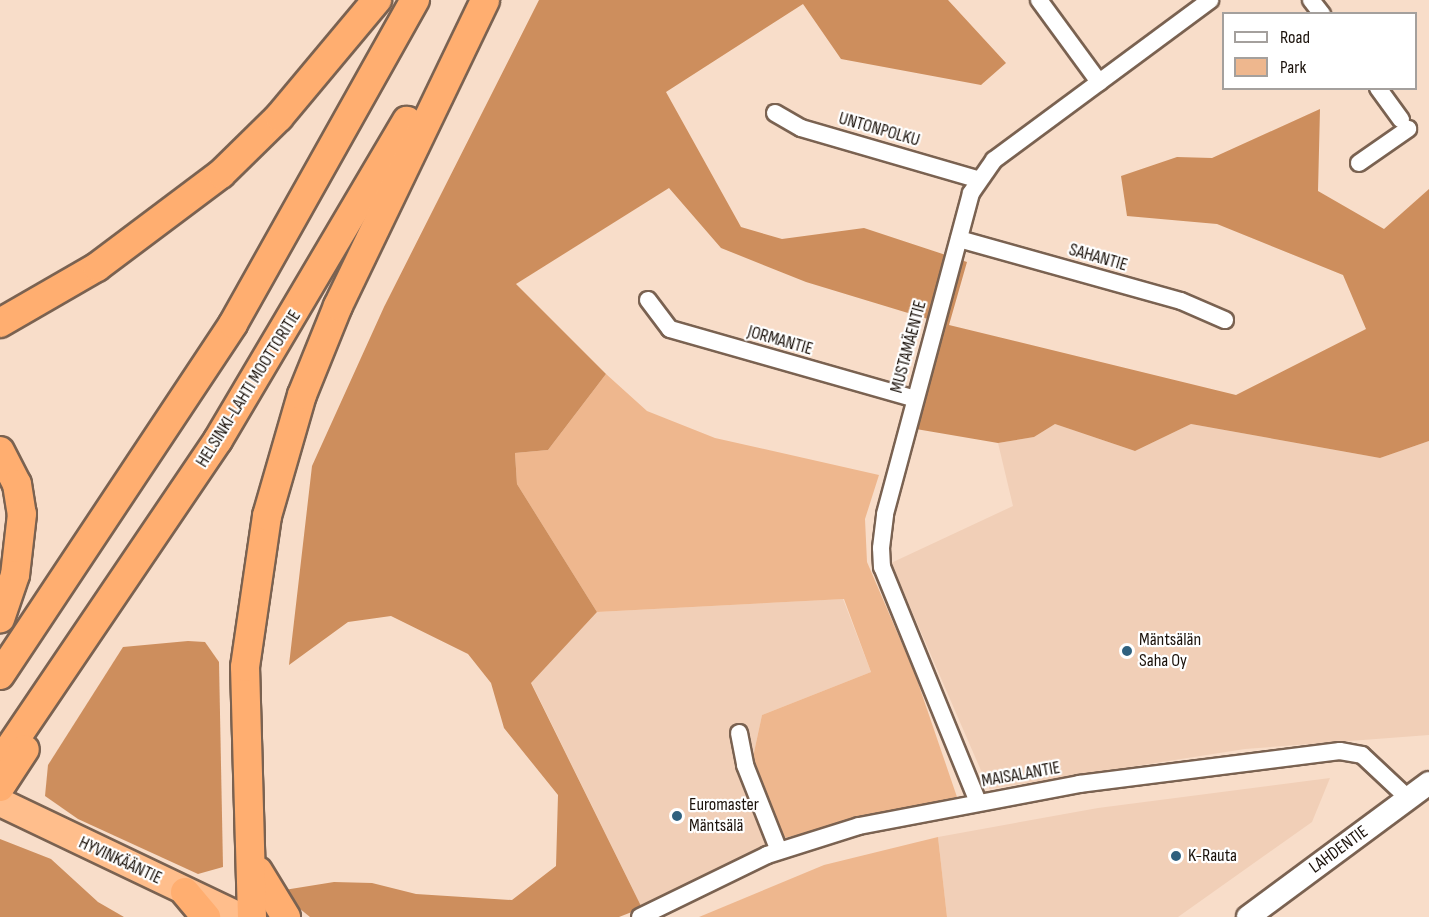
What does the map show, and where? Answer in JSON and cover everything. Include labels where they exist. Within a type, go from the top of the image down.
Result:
[{"type":"highway","points":[[0,323],[97,267],[221,174],[279,117],[377,0]]},
{"type":"highway","points":[[0,675],[233,324],[415,0]]},
{"type":"highway","name":"HELSINKI-LAHTI MOOTTORITIE","points":[[0,762],[114,601],[277,346],[474,0]]},
{"type":"highway","points":[[252,917],[252,849],[245,667],[257,569],[280,465],[338,306],[485,0]]},
{"type":"highway","points":[[0,451],[17,484],[22,514],[15,575],[0,619]]},
{"type":"highway","points":[[0,787],[114,601]]},
{"type":"highway","name":"HYVINKÄÄNTIE","points":[[11,808],[241,917]]},
{"type":"highway","points":[[252,849],[260,881],[286,917]]},
{"type":"highway","points":[[185,892],[206,917]]},
{"type":"main road","name":"LAHDENTIE","points":[[1248,917],[1429,783]]},
{"type":"street","points":[[1039,0],[1099,82]]},
{"type":"street","points":[[976,179],[1099,82],[1210,0]]},
{"type":"street","points":[[1311,0],[1320,12]]},
{"type":"street","points":[[1359,163],[1405,125],[1379,90]]},
{"type":"street","name":"UNTONPOLKU","points":[[775,113],[801,128],[976,179]]},
{"type":"street","name":"MUSTAMÄENTIE","points":[[976,179],[885,514],[882,567],[978,802]]},
{"type":"street","name":"SAHANTIE","points":[[958,239],[1181,301],[1225,320]]},
{"type":"street","name":"JORMANTIE","points":[[648,300],[670,329],[915,399]]},
{"type":"street","points":[[739,733],[745,765],[779,851]]},
{"type":"street","name":"MAISALANTIE","points":[[640,917],[779,851],[859,826],[978,802],[1316,750],[1362,755],[1408,799]]},
{"type":"shaded area","points":[[539,0],[948,0],[1006,63],[981,85],[841,59],[803,4],[666,92],[741,227],[782,239],[864,228],[967,262],[949,325],[1236,395],[1366,329],[1343,275],[1217,224],[1127,216],[1121,176],[1177,157],[1212,158],[1320,109],[1318,191],[1384,229],[1429,189],[1429,441],[1380,458],[1191,424],[1135,451],[1055,424],[1034,437],[998,443],[916,429],[941,323],[806,282],[721,248],[669,188],[516,284],[606,374],[548,450],[515,453],[517,484],[597,612],[531,683],[642,908],[619,917],[310,917],[278,891],[334,882],[372,883],[416,894],[512,900],[556,866],[558,795],[504,728],[491,683],[468,654],[391,616],[348,622],[289,665],[312,466],[384,307]]},
{"type":"shaded area","points":[[1055,424],[1135,451],[1191,424],[1380,458],[1429,441],[1429,735],[1245,749],[989,789],[891,563],[1013,506],[998,443],[1034,437]]},
{"type":"shaded area","points":[[843,599],[871,672],[762,715],[753,757],[784,838],[642,908],[531,682],[597,612]]},
{"type":"shaded area","points":[[188,641],[205,642],[219,662],[223,867],[198,874],[78,819],[45,796],[48,765],[123,647]]},
{"type":"shaded area","points":[[1330,778],[1312,822],[1178,917],[947,917],[938,837],[1098,808]]},
{"type":"shaded area","points":[[0,839],[51,859],[98,902],[124,917],[0,917]]},
{"type":"green space","points":[[606,374],[647,411],[715,438],[879,475],[865,519],[867,562],[915,674],[957,797],[784,838],[753,757],[762,715],[871,672],[844,599],[597,612],[517,484],[515,453],[548,450]]},
{"type":"green space","points":[[938,837],[947,917],[699,917],[824,865]]},
{"type":"place","name":"Mäntsälän Saha Oy","points":[[1127,651]]},
{"type":"place","name":"Euromaster Mäntsälä","points":[[677,816]]},
{"type":"place","name":"K-Rauta","points":[[1176,856]]}]
